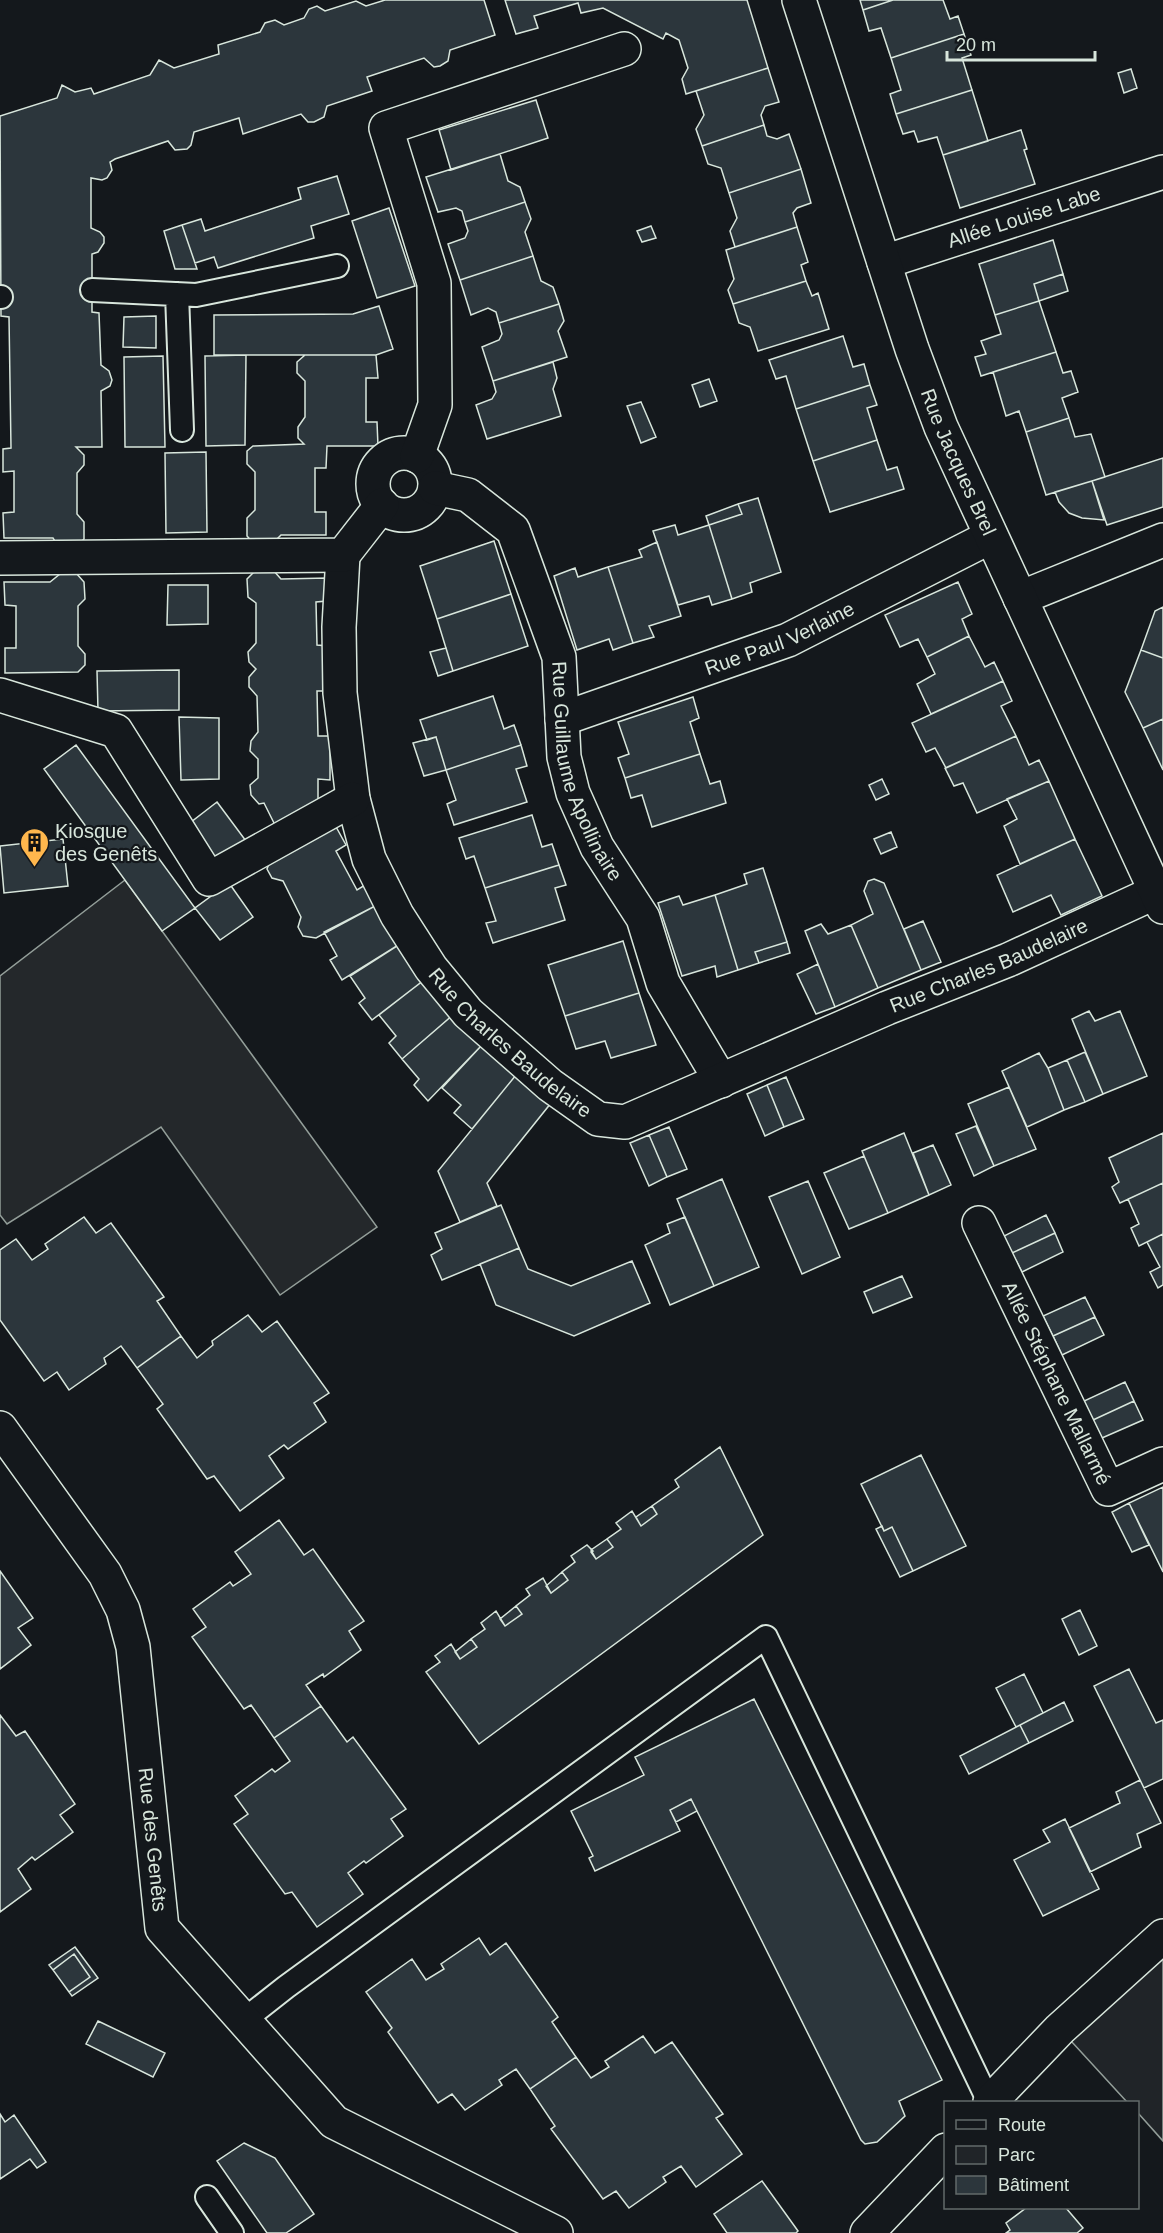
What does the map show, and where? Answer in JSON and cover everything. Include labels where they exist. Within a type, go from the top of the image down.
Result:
[{"type":"street","name":"Rue Jacques Brel","points":[[799,0],[912,349],[941,427],[1159,900]]},
{"type":"street","points":[[417,456],[435,405],[434,283],[386,128],[624,49]]},
{"type":"street","name":"Allée Louise Labe","points":[[884,262],[1163,172]]},
{"type":"street","points":[[407,453],[425,461],[431,469],[435,488],[427,506],[419,512],[409,515],[390,512],[376,497],[373,486],[374,476],[386,459],[396,454],[407,453]]},
{"type":"street","name":"Rue Guillaume Apollinaire","points":[[435,488],[468,495],[513,530],[559,657],[564,757],[573,793],[597,847],[643,918],[663,983],[721,1081]]},
{"type":"street","points":[[0,558],[343,555],[382,505]]},
{"type":"street","name":"Rue Paul Verlaine","points":[[561,719],[788,640],[990,537]]},
{"type":"street","points":[[1020,598],[1163,540]]},
{"type":"street","name":"Rue Charles Baudelaire","points":[[343,555],[339,627],[340,693],[353,799],[369,859],[398,915],[431,968],[468,1013],[550,1085],[598,1119],[625,1122],[887,1008],[1159,900]]},
{"type":"street","points":[[0,694],[116,731],[208,879],[353,799]]},
{"type":"street","name":"Allée Stéphane Mallarmé","points":[[979,1223],[1108,1489],[1163,1464]]},
{"type":"street","name":"Rue des Genêts","points":[[0,1428],[105,1574],[123,1610],[133,1647],[162,1928],[334,2122],[556,2233]]},
{"type":"street","points":[[992,2101],[1060,2030],[1163,1936]]},
{"type":"street","points":[[867,2233],[944,2151]]},
{"type":"lane","points":[[92,290],[195,295],[337,266]]},
{"type":"lane","points":[[177,294],[182,430]]},
{"type":"lane","points":[[244,2020],[766,1637],[989,2101]]},
{"type":"lane","points":[[207,2197],[232,2233]]},
{"type":"green space","points":[[1163,1936],[1163,2141],[1139,2114],[1139,2101],[1126,2101],[1060,2029]]},
{"type":"shaded area","points":[[125,880],[377,1227],[280,1295],[161,1127],[7,1224],[0,1215],[0,976]]},
{"type":"building","points":[[385,0],[484,0],[495,35],[450,50],[448,61],[440,66],[434,67],[424,58],[367,77],[372,91],[327,106],[324,117],[314,122],[308,122],[301,114],[243,134],[239,118],[194,132],[191,145],[187,149],[175,150],[168,141],[110,162],[112,170],[107,178],[102,180],[91,178],[91,228],[100,232],[104,237],[104,243],[98,252],[92,254],[92,312],[99,313],[101,365],[109,371],[112,380],[110,386],[101,391],[102,447],[76,447],[84,455],[84,465],[77,473],[77,514],[84,522],[84,539],[77,546],[58,546],[53,538],[4,538],[3,513],[14,512],[14,471],[3,472],[3,449],[11,448],[9,317],[1,316],[0,116],[57,98],[62,85],[75,92],[91,88],[94,94],[150,75],[159,60],[174,68],[219,54],[218,45],[260,32],[265,23],[275,20],[284,25],[304,18],[309,9],[317,6],[325,11],[356,1],[366,6]]},
{"type":"building","points":[[505,0],[747,0],[768,68],[686,94],[682,79],[688,68],[679,40],[666,33],[663,39],[603,8],[581,13],[578,3],[534,16],[538,28],[516,34]]},
{"type":"building","points":[[860,0],[893,0],[863,10]]},
{"type":"building","points":[[893,0],[943,0],[950,19],[958,16],[964,34],[891,58],[881,28],[869,31],[863,10]]},
{"type":"building","points":[[964,34],[971,55],[962,58],[972,90],[896,114],[890,94],[901,90],[891,58]]},
{"type":"building","points":[[768,68],[779,102],[765,106],[761,115],[764,125],[702,146],[696,129],[704,115],[696,91]]},
{"type":"building","points":[[1131,69],[1137,88],[1124,93],[1118,73]]},
{"type":"building","points":[[972,90],[988,141],[943,155],[937,137],[918,142],[914,131],[903,134],[896,114]]},
{"type":"building","points":[[536,100],[548,138],[451,170],[439,130]]},
{"type":"building","points":[[764,125],[767,136],[777,139],[789,134],[801,169],[729,193],[721,168],[708,164],[702,146]]},
{"type":"building","points":[[1021,130],[1027,149],[1024,150],[1035,184],[960,208],[943,155]]},
{"type":"building","points":[[500,154],[508,181],[520,187],[525,202],[465,222],[462,211],[456,208],[438,212],[426,177]]},
{"type":"building","points":[[801,169],[811,203],[797,208],[793,213],[797,227],[735,247],[730,231],[737,218],[729,193]]},
{"type":"building","points":[[337,176],[349,214],[311,226],[314,238],[218,268],[214,257],[195,263],[182,225],[201,219],[205,231],[301,199],[298,188]]},
{"type":"building","points":[[525,202],[531,219],[525,232],[533,256],[460,280],[448,244],[465,238],[468,231],[465,222]]},
{"type":"building","points":[[389,208],[415,286],[377,298],[352,221]]},
{"type":"building","points":[[182,225],[197,269],[175,269],[164,231]]},
{"type":"building","points":[[651,226],[656,238],[642,242],[637,231]]},
{"type":"building","points":[[797,227],[808,262],[801,265],[806,281],[733,304],[728,290],[734,279],[726,250]]},
{"type":"building","points":[[1053,240],[1063,274],[1034,284],[1039,301],[995,315],[979,264]]},
{"type":"building","points":[[533,256],[541,281],[553,287],[559,304],[499,323],[496,312],[488,308],[471,315],[460,280]]},
{"type":"building","points":[[1063,274],[1068,291],[1039,301],[1034,284]]},
{"type":"building","points":[[806,281],[812,296],[818,293],[829,329],[758,351],[750,327],[739,323],[733,304]]},
{"type":"building","points":[[1039,301],[1056,352],[981,376],[975,357],[986,354],[981,341],[1001,334],[995,315]]},
{"type":"building","points":[[559,304],[564,321],[558,331],[567,357],[493,381],[482,347],[499,340],[502,334],[499,323]]},
{"type":"building","points":[[379,306],[393,349],[376,355],[214,355],[214,315],[353,314]]},
{"type":"building","points":[[156,316],[156,348],[123,347],[124,317]]},
{"type":"building","points":[[843,336],[853,367],[864,364],[870,385],[796,409],[786,376],[776,379],[769,360]]},
{"type":"building","points":[[1056,352],[1063,373],[1071,371],[1078,392],[1062,398],[1069,418],[1026,432],[1019,411],[1006,416],[993,372]]},
{"type":"building","points":[[246,355],[245,445],[206,446],[205,356]]},
{"type":"building","points":[[305,355],[376,355],[378,378],[366,378],[366,422],[377,422],[378,446],[327,446],[326,468],[315,468],[315,512],[326,512],[326,535],[281,535],[272,544],[254,544],[247,536],[247,518],[255,510],[255,472],[247,464],[247,451],[253,446],[304,444],[298,438],[298,427],[305,417],[305,381],[297,373],[297,362]]},
{"type":"building","points":[[163,356],[165,447],[125,447],[124,357]]},
{"type":"building","points":[[553,362],[557,378],[553,389],[561,416],[487,439],[476,405],[492,399],[496,392],[493,381]]},
{"type":"building","points":[[709,379],[717,401],[700,407],[692,385]]},
{"type":"building","points":[[870,385],[877,405],[867,408],[877,440],[813,461],[796,409]]},
{"type":"building","points":[[641,402],[656,437],[641,443],[627,406]]},
{"type":"building","points":[[1069,418],[1075,437],[1091,434],[1105,477],[1046,495],[1026,432]]},
{"type":"building","points":[[877,440],[887,470],[897,467],[904,489],[830,512],[813,461]]},
{"type":"building","points":[[206,452],[207,532],[166,533],[165,453]]},
{"type":"building","points":[[1163,458],[1163,507],[1107,525],[1092,481]]},
{"type":"building","points":[[1092,481],[1104,520],[1082,518],[1069,513],[1059,502],[1055,492]]},
{"type":"building","points":[[758,498],[781,572],[750,583],[752,592],[732,599],[709,525],[742,514],[738,504]]},
{"type":"building","points":[[738,504],[742,514],[709,525],[706,516]]},
{"type":"building","points":[[675,525],[678,535],[709,525],[732,599],[712,605],[709,596],[678,605],[653,531]]},
{"type":"building","points":[[494,541],[511,594],[437,619],[420,566]]},
{"type":"building","points":[[657,542],[681,616],[649,626],[654,637],[633,643],[608,567],[642,557],[639,550]]},
{"type":"building","points":[[608,567],[633,643],[613,650],[609,639],[577,650],[554,576],[575,568],[578,577]]},
{"type":"building","points":[[273,570],[281,579],[328,578],[327,601],[316,602],[317,645],[328,646],[329,691],[317,691],[318,736],[330,736],[330,780],[318,779],[318,802],[275,825],[264,803],[259,804],[251,795],[250,785],[258,778],[258,759],[250,751],[251,741],[258,732],[257,696],[249,687],[249,677],[256,669],[249,662],[248,652],[256,643],[256,603],[248,597],[247,579],[255,571]]},
{"type":"building","points":[[76,573],[84,582],[85,599],[78,606],[78,646],[85,654],[85,665],[78,672],[5,673],[5,648],[16,648],[16,606],[5,605],[4,582],[50,582],[60,574]]},
{"type":"building","points":[[958,582],[972,614],[962,619],[969,636],[927,657],[918,639],[900,647],[885,615]]},
{"type":"building","points":[[168,585],[208,585],[208,624],[167,625]]},
{"type":"building","points":[[511,594],[528,646],[453,671],[437,619]]},
{"type":"building","points":[[1163,607],[1163,658],[1141,650],[1155,611]]},
{"type":"building","points":[[969,636],[985,667],[994,662],[1003,681],[931,714],[917,684],[935,674],[927,657]]},
{"type":"building","points":[[446,648],[453,671],[438,676],[430,652]]},
{"type":"building","points":[[1141,650],[1163,658],[1163,719],[1143,728],[1125,692]]},
{"type":"building","points":[[179,670],[179,710],[98,711],[97,671]]},
{"type":"building","points":[[1003,681],[1012,701],[1001,706],[1016,736],[946,768],[935,748],[926,752],[912,723]]},
{"type":"building","points":[[493,696],[504,729],[514,725],[521,745],[446,770],[436,737],[427,740],[420,720]]},
{"type":"building","points":[[693,697],[699,718],[690,722],[700,754],[625,778],[618,758],[629,754],[618,722]]},
{"type":"building","points":[[179,717],[219,718],[219,779],[181,780]]},
{"type":"building","points":[[1163,719],[1163,770],[1143,728]]},
{"type":"building","points":[[1016,736],[1029,765],[1039,760],[1049,781],[977,813],[963,783],[954,786],[945,768]]},
{"type":"building","points":[[436,737],[446,770],[424,776],[413,743]]},
{"type":"building","points":[[76,745],[195,908],[162,931],[44,769]]},
{"type":"building","points":[[521,745],[527,766],[516,769],[527,802],[454,825],[447,804],[456,800],[446,770]]},
{"type":"building","points":[[700,754],[710,784],[720,781],[726,803],[652,827],[642,795],[631,798],[625,778]]},
{"type":"building","points":[[882,779],[889,794],[876,800],[869,785]]},
{"type":"building","points":[[1049,781],[1075,839],[1020,864],[1004,826],[1017,819],[1007,799]]},
{"type":"building","points":[[217,802],[246,841],[210,860],[186,826]]},
{"type":"building","points":[[532,815],[542,847],[552,844],[559,865],[485,888],[474,856],[466,859],[459,838]]},
{"type":"building","points":[[335,825],[346,845],[336,851],[357,890],[365,885],[377,905],[316,938],[303,936],[298,927],[301,917],[283,881],[272,878],[267,869],[271,858]]},
{"type":"building","points":[[891,832],[897,847],[881,854],[874,839]]},
{"type":"building","name":"Kiosque des Genêts","points":[[63,839],[68,886],[4,893],[0,846]]},
{"type":"building","points":[[1075,839],[1102,896],[1061,915],[1051,895],[1013,912],[997,875]]},
{"type":"building","points":[[559,865],[566,885],[555,888],[565,920],[493,943],[486,923],[496,921],[485,888]]},
{"type":"building","points":[[763,868],[787,942],[755,952],[759,963],[738,970],[715,895],[747,884],[744,874]]},
{"type":"building","points":[[874,879],[884,883],[921,970],[878,988],[851,925],[873,914],[864,891],[868,881]]},
{"type":"building","points":[[229,883],[253,917],[220,940],[195,908]]},
{"type":"building","points":[[715,895],[738,970],[717,977],[715,966],[682,976],[658,903],[679,896],[683,905]]},
{"type":"building","points":[[377,905],[400,944],[342,980],[330,960],[337,956],[324,932]]},
{"type":"building","points":[[923,921],[941,962],[921,970],[904,929]]},
{"type":"building","points":[[821,924],[828,934],[851,925],[878,988],[835,1007],[805,931]]},
{"type":"building","points":[[623,941],[639,993],[565,1016],[548,965]]},
{"type":"building","points":[[787,942],[790,953],[759,963],[755,952]]},
{"type":"building","points":[[400,944],[424,980],[372,1020],[359,1003],[365,998],[350,976]]},
{"type":"building","points":[[818,964],[835,1007],[816,1014],[797,974]]},
{"type":"building","points":[[424,980],[454,1014],[402,1059],[389,1043],[396,1036],[379,1015]]},
{"type":"building","points":[[639,993],[656,1045],[611,1058],[605,1041],[576,1049],[565,1016]]},
{"type":"building","points":[[1089,1011],[1095,1021],[1120,1011],[1147,1076],[1103,1094],[1072,1019]]},
{"type":"building","points":[[454,1014],[482,1045],[428,1101],[414,1085],[419,1079],[402,1059]]},
{"type":"building","points":[[482,1045],[516,1075],[472,1129],[454,1113],[461,1105],[442,1088]]},
{"type":"building","points":[[1085,1052],[1103,1094],[1085,1102],[1067,1060]]},
{"type":"building","points":[[1039,1053],[1048,1068],[1064,1110],[1027,1127],[1002,1071]]},
{"type":"building","points":[[1067,1060],[1085,1102],[1064,1110],[1048,1068]]},
{"type":"building","points":[[516,1075],[551,1103],[487,1183],[497,1206],[460,1222],[438,1171]]},
{"type":"building","points":[[786,1077],[804,1119],[784,1127],[767,1085]]},
{"type":"building","points":[[767,1085],[784,1127],[765,1136],[747,1094]]},
{"type":"building","points":[[1009,1087],[1036,1149],[994,1166],[968,1104]]},
{"type":"building","points":[[976,1126],[994,1166],[974,1176],[956,1134]]},
{"type":"building","points":[[669,1127],[687,1169],[667,1177],[649,1135]]},
{"type":"building","points":[[904,1133],[929,1195],[888,1213],[862,1151]]},
{"type":"building","points":[[1163,1133],[1163,1183],[1120,1203],[1112,1187],[1119,1182],[1109,1158]]},
{"type":"building","points":[[649,1135],[667,1177],[649,1186],[630,1143]]},
{"type":"building","points":[[933,1145],[951,1185],[929,1195],[913,1153]]},
{"type":"building","points":[[864,1156],[888,1213],[849,1229],[824,1173]]},
{"type":"building","points":[[722,1179],[759,1267],[714,1286],[677,1199]]},
{"type":"building","points":[[808,1181],[840,1257],[802,1274],[769,1197]]},
{"type":"building","points":[[1163,1183],[1163,1234],[1139,1246],[1131,1228],[1139,1224],[1128,1199]]},
{"type":"building","points":[[501,1205],[519,1248],[442,1280],[431,1255],[442,1249],[435,1233]]},
{"type":"building","points":[[1046,1215],[1055,1233],[1012,1253],[1004,1236]]},
{"type":"building","points":[[84,1217],[96,1233],[111,1223],[164,1297],[157,1301],[181,1336],[137,1368],[121,1346],[104,1358],[106,1364],[69,1390],[57,1372],[44,1381],[0,1320],[0,1250],[16,1239],[32,1260],[48,1249],[45,1244]]},
{"type":"building","points":[[685,1217],[714,1286],[670,1305],[645,1245],[670,1233],[667,1224]]},
{"type":"building","points":[[1055,1233],[1063,1252],[1022,1272],[1012,1253]]},
{"type":"building","points":[[1163,1234],[1163,1285],[1158,1288],[1150,1272],[1160,1267],[1147,1242]]},
{"type":"building","points":[[519,1248],[528,1269],[571,1286],[632,1261],[650,1303],[574,1336],[496,1305],[480,1264]]},
{"type":"building","points":[[902,1276],[912,1297],[873,1313],[864,1292]]},
{"type":"building","points":[[1085,1297],[1095,1317],[1053,1336],[1043,1316]]},
{"type":"building","points":[[248,1315],[262,1332],[277,1321],[329,1393],[314,1403],[326,1422],[288,1449],[284,1445],[269,1456],[284,1478],[240,1511],[214,1476],[207,1479],[157,1409],[163,1404],[137,1368],[181,1336],[197,1358],[213,1345],[212,1341]]},
{"type":"building","points":[[1095,1317],[1104,1335],[1062,1355],[1053,1336]]},
{"type":"building","points":[[1125,1382],[1134,1401],[1093,1420],[1084,1401]]},
{"type":"building","points":[[1134,1401],[1143,1420],[1102,1438],[1093,1420]]},
{"type":"building","points":[[720,1447],[763,1535],[479,1744],[426,1672],[440,1662],[435,1656],[451,1644],[460,1659],[477,1647],[471,1639],[485,1629],[481,1623],[496,1611],[505,1626],[522,1614],[516,1606],[530,1595],[526,1589],[543,1578],[551,1593],[568,1580],[562,1572],[575,1562],[571,1556],[587,1545],[593,1551],[591,1552],[596,1559],[613,1547],[607,1539],[621,1529],[616,1523],[632,1511],[641,1526],[657,1514],[652,1506],[679,1487],[675,1480]]},
{"type":"building","points":[[921,1455],[966,1546],[913,1571],[892,1527],[884,1531],[861,1484]]},
{"type":"building","points":[[1163,1487],[1163,1572],[1129,1503]]},
{"type":"building","points":[[1129,1503],[1149,1545],[1132,1552],[1112,1512]]},
{"type":"building","points":[[652,1506],[657,1514],[641,1526],[636,1517]]},
{"type":"building","points":[[279,1520],[304,1555],[313,1549],[364,1621],[349,1631],[361,1650],[324,1677],[323,1674],[306,1685],[321,1706],[274,1738],[251,1705],[244,1709],[192,1637],[206,1627],[193,1609],[230,1582],[233,1586],[251,1574],[235,1552]]},
{"type":"building","points":[[882,1526],[884,1531],[892,1527],[913,1571],[900,1577],[876,1529]]},
{"type":"building","points":[[607,1539],[613,1547],[596,1559],[591,1550]]},
{"type":"building","points":[[0,1571],[33,1618],[18,1628],[31,1645],[0,1669]]},
{"type":"building","points":[[562,1572],[568,1580],[551,1593],[546,1586]]},
{"type":"building","points":[[516,1606],[522,1614],[505,1626],[500,1619]]},
{"type":"building","points":[[1080,1610],[1097,1646],[1079,1655],[1062,1619]]},
{"type":"building","points":[[471,1639],[477,1647],[460,1659],[455,1652]]},
{"type":"building","points":[[1129,1669],[1156,1723],[1163,1720],[1163,1779],[1144,1788],[1094,1686]]},
{"type":"building","points":[[1024,1674],[1043,1713],[1016,1727],[996,1688]]},
{"type":"building","points":[[754,1699],[942,2080],[899,2101],[905,2116],[877,2142],[865,2144],[861,2140],[691,1799],[670,1810],[680,1831],[595,1871],[589,1858],[593,1856],[571,1811],[644,1775],[635,1757]]},
{"type":"building","points":[[1064,1702],[1073,1721],[1029,1743],[1020,1725]]},
{"type":"building","points":[[321,1706],[347,1742],[353,1737],[406,1809],[391,1819],[403,1836],[348,1873],[363,1894],[317,1927],[292,1892],[285,1894],[234,1824],[248,1814],[235,1796],[272,1769],[275,1772],[290,1761],[274,1738]]},
{"type":"building","points":[[0,1715],[16,1736],[25,1731],[75,1804],[60,1815],[73,1832],[35,1860],[32,1857],[18,1869],[31,1889],[0,1912]]},
{"type":"building","points":[[1020,1725],[1029,1743],[969,1774],[960,1756]]},
{"type":"building","points":[[1140,1780],[1161,1823],[1137,1834],[1141,1847],[1090,1872],[1069,1828],[1120,1803],[1116,1792]]},
{"type":"building","points":[[691,1799],[697,1811],[676,1822],[670,1810]]},
{"type":"building","points":[[1065,1819],[1099,1889],[1043,1916],[1014,1860],[1050,1842],[1043,1830]]},
{"type":"building","points":[[479,1938],[490,1955],[506,1943],[558,2017],[552,2022],[576,2057],[530,2089],[516,2069],[499,2080],[502,2085],[465,2110],[452,2094],[438,2103],[388,2032],[392,2028],[366,1992],[412,1959],[426,1980],[444,1969],[441,1964]]},
{"type":"building","points":[[75,1947],[98,1978],[72,1996],[69,1992],[90,1977],[74,1954],[53,1970],[49,1965]]},
{"type":"building","points":[[74,1954],[90,1977],[69,1992],[53,1970]]},
{"type":"building","points":[[98,2021],[165,2053],[153,2077],[86,2044]]},
{"type":"building","points":[[643,2036],[655,2053],[672,2042],[723,2114],[716,2118],[742,2154],[696,2187],[681,2166],[663,2177],[666,2182],[629,2208],[616,2191],[603,2199],[551,2129],[555,2126],[530,2089],[576,2057],[591,2078],[609,2067],[605,2061]]},
{"type":"building","points":[[0,2114],[5,2122],[14,2115],[46,2162],[37,2168],[30,2159],[0,2179]]},
{"type":"building","points":[[244,2143],[275,2158],[314,2214],[286,2233],[267,2233],[217,2161]]},
{"type":"building","points":[[762,2181],[798,2231],[796,2233],[727,2233],[714,2214]]},
{"type":"building","points":[[1025,2209],[1067,2209],[1083,2228],[1077,2233],[1006,2233],[1010,2230],[1006,2223]]},
{"type":"place","name":"Kiosque des Genêts","points":[[34,868]]}]
